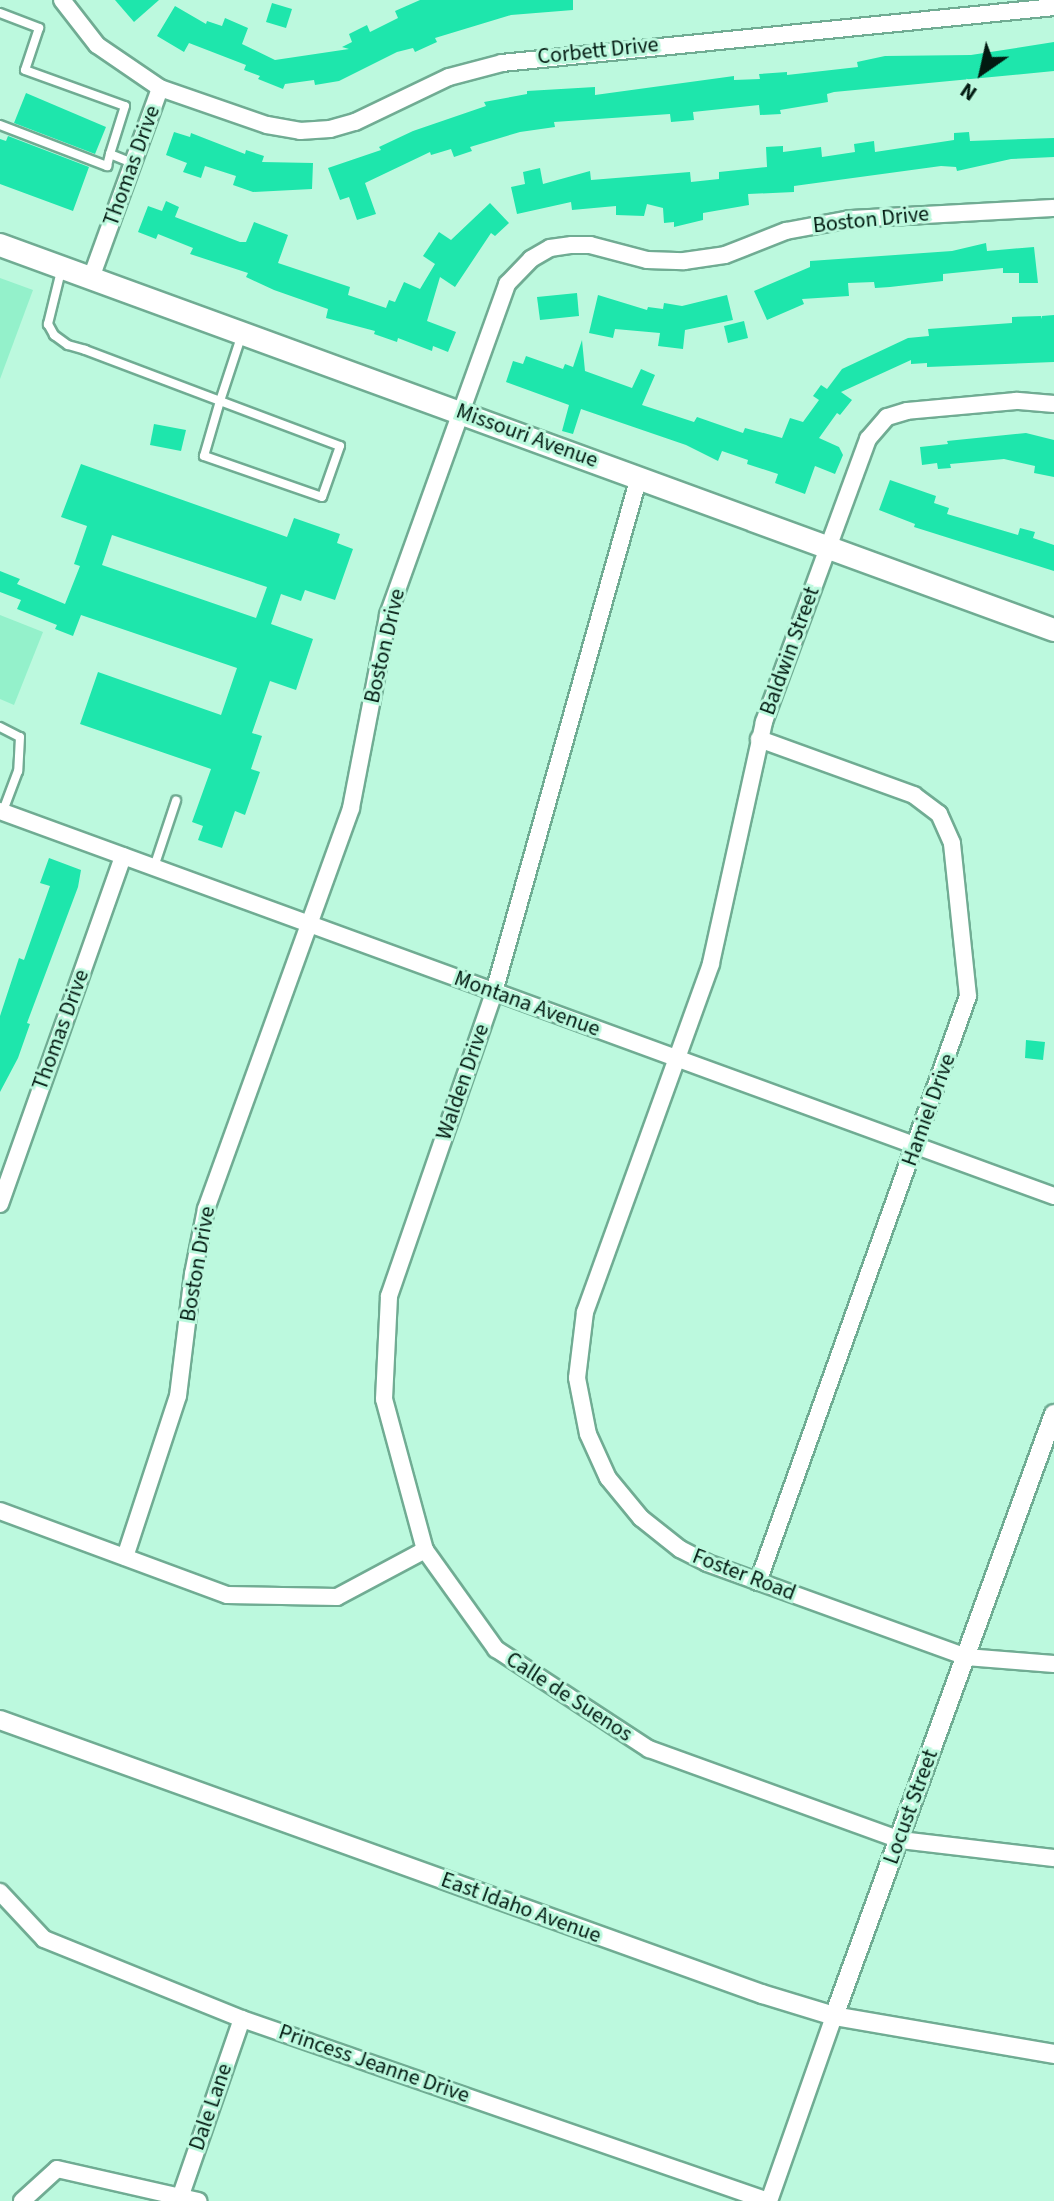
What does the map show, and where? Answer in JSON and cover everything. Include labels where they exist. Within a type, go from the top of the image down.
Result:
[{"type":"main road","name":"Missouri Avenue","points":[[0,245],[1054,630]]},
{"type":"street","name":"Thomas Drive","points":[[62,0],[97,45],[160,88],[91,278]]},
{"type":"street","name":"Corbett Drive","points":[[160,88],[267,125],[300,131],[330,129],[355,122],[449,77],[502,63],[1054,7]]},
{"type":"street","name":"Boston Drive","points":[[125,1557],[178,1396],[193,1274],[206,1209],[351,808],[388,615],[507,284],[531,259],[550,248],[590,245],[647,260],[684,261],[725,255],[786,231],[850,219],[1054,208]]},
{"type":"street","name":"Baldwin Street","points":[[677,1058],[713,956],[759,739],[868,439],[887,417],[918,409],[1016,401],[1054,404]]},
{"type":"street","name":"Walden Drive","points":[[425,1550],[384,1399],[389,1296],[494,992],[639,477]]},
{"type":"street","name":"Hamiel Drive","points":[[758,1582],[968,996],[948,832],[939,814],[924,800],[759,739]]},
{"type":"street","name":"Montana Avenue","points":[[1,812],[1054,1196]]},
{"type":"street","name":"Thomas Drive","points":[[0,1204],[123,856]]},
{"type":"street","name":"Foster Road","points":[[677,1058],[585,1312],[578,1350],[581,1406],[588,1434],[608,1478],[641,1518],[694,1557],[966,1657],[1054,1664]]},
{"type":"street","name":"Locust Street","points":[[768,2201],[1054,1414]]},
{"type":"street","points":[[0,1511],[227,1595],[337,1597],[425,1550]]},
{"type":"street","name":"Calle de Suenos","points":[[425,1550],[496,1649],[649,1749],[900,1840],[1054,1858]]},
{"type":"street","name":"East Idaho Avenue","points":[[0,1720],[669,1962],[834,2016],[1054,2054]]},
{"type":"street","name":"Princess Jeanne Drive","points":[[0,1892],[44,1939],[242,2019],[768,2201]]},
{"type":"street","name":"Dale Lane","points":[[181,2195],[242,2019]]},
{"type":"street","points":[[22,2201],[57,2169],[198,2201]]},
{"type":"lane","points":[[0,13],[39,28],[25,70],[125,106],[107,166],[0,125]]},
{"type":"lane","points":[[110,154],[133,164]]},
{"type":"lane","points":[[62,268],[48,324],[54,335],[68,345],[220,401],[340,446],[322,497],[204,456],[220,401],[242,333]]},
{"type":"lane","points":[[0,727],[20,737],[18,771],[1,812]]},
{"type":"lane","points":[[153,867],[176,801]]},
{"type":"green space","points":[[0,278],[33,290],[0,379]]},
{"type":"green space","points":[[0,615],[43,632],[14,705],[0,699]]},
{"type":"building","points":[[115,0],[159,0],[134,22]]},
{"type":"building","points":[[420,0],[573,0],[573,10],[511,15],[435,38],[437,42],[415,52],[413,48],[397,52],[339,81],[315,85],[314,80],[285,84],[283,89],[244,70],[246,65],[189,43],[184,52],[157,36],[175,6],[206,24],[207,21],[222,26],[225,18],[248,28],[242,44],[275,60],[349,49],[342,47],[352,42],[349,34],[367,25],[370,32],[398,18],[395,11]]},
{"type":"building","points":[[272,3],[292,9],[286,28],[266,22]]},
{"type":"building","points":[[1054,42],[1054,71],[834,92],[827,94],[828,102],[780,110],[781,114],[760,115],[759,105],[693,112],[694,120],[671,122],[670,114],[554,122],[555,127],[520,132],[470,147],[472,151],[454,157],[451,149],[431,155],[430,152],[365,183],[376,214],[357,220],[349,197],[340,200],[328,168],[381,150],[379,147],[413,131],[486,106],[484,102],[527,94],[527,91],[595,87],[595,95],[734,76],[734,80],[760,79],[759,74],[787,72],[787,75],[858,67],[857,62],[885,56],[971,55]]},
{"type":"building","points":[[26,93],[106,127],[95,154],[14,123]]},
{"type":"building","points":[[174,132],[190,137],[191,133],[245,154],[246,150],[264,156],[262,162],[313,163],[312,189],[253,192],[233,185],[236,176],[205,166],[201,178],[183,172],[187,163],[166,155]]},
{"type":"building","points":[[969,132],[970,141],[1054,138],[1054,157],[1011,159],[957,171],[956,167],[941,166],[794,186],[794,192],[748,194],[749,205],[703,213],[703,220],[674,227],[674,222],[664,223],[663,208],[647,204],[644,216],[616,215],[616,206],[572,210],[571,202],[517,214],[511,187],[525,184],[523,172],[540,168],[543,184],[590,171],[591,180],[690,172],[691,182],[719,179],[719,172],[767,167],[766,147],[783,146],[783,152],[821,147],[822,157],[855,152],[854,144],[874,141],[875,152],[954,140],[954,133]]},
{"type":"building","points":[[8,136],[89,167],[73,211],[0,184],[0,139],[6,141]]},
{"type":"building","points":[[166,201],[179,207],[175,217],[240,242],[246,242],[254,222],[288,235],[278,263],[350,287],[348,295],[386,308],[389,300],[395,302],[404,282],[420,289],[435,264],[423,256],[439,232],[451,240],[490,203],[509,223],[495,236],[491,233],[455,287],[440,277],[427,321],[456,332],[448,352],[433,346],[432,351],[326,318],[328,309],[274,290],[246,277],[248,273],[190,254],[193,248],[158,234],[156,239],[138,232],[148,206],[162,211]]},
{"type":"building","points":[[986,243],[987,251],[1034,247],[1038,283],[1019,283],[1019,273],[1003,273],[1003,268],[943,274],[943,281],[890,287],[875,288],[874,282],[848,283],[849,296],[802,299],[804,304],[767,320],[754,291],[810,267],[810,261],[952,251]]},
{"type":"building","points":[[577,293],[579,316],[540,320],[537,297]]},
{"type":"building","points":[[598,295],[647,310],[648,307],[663,309],[664,303],[682,306],[727,295],[733,320],[685,330],[683,349],[658,346],[660,333],[615,329],[613,338],[589,333]]},
{"type":"building","points":[[1054,315],[1054,362],[927,367],[927,363],[911,364],[911,360],[841,392],[852,400],[840,415],[837,413],[819,438],[839,447],[843,455],[835,474],[815,466],[805,494],[775,483],[778,474],[747,464],[748,460],[722,451],[718,461],[686,445],[581,409],[573,434],[562,431],[569,405],[506,382],[513,361],[523,364],[526,356],[563,369],[565,364],[573,367],[582,340],[585,371],[632,388],[641,369],[655,375],[642,405],[694,422],[697,417],[743,433],[745,428],[782,438],[790,418],[803,422],[819,400],[813,396],[821,385],[827,389],[842,369],[908,338],[929,336],[928,329],[1012,323],[1012,317],[1041,316],[1042,319],[1042,316]]},
{"type":"building","points":[[744,321],[748,338],[728,343],[724,326]]},
{"type":"building","points":[[154,424],[186,430],[181,451],[150,445]]},
{"type":"building","points":[[1026,433],[1054,440],[1054,477],[1034,473],[1035,466],[1004,459],[950,464],[951,468],[938,469],[937,463],[922,465],[920,447],[948,444],[947,441]]},
{"type":"building","points":[[81,464],[287,537],[294,518],[340,534],[337,543],[353,549],[335,600],[305,590],[301,601],[281,594],[271,624],[313,639],[296,690],[270,681],[252,733],[262,736],[251,769],[260,772],[245,815],[235,811],[222,848],[198,840],[203,826],[192,822],[211,769],[80,724],[98,672],[221,715],[237,668],[81,615],[73,636],[55,629],[57,625],[17,609],[21,600],[0,592],[0,571],[20,579],[17,584],[65,604],[80,566],[74,564],[87,526],[61,517]],"holes":[[[112,535],[267,587],[256,618],[102,565]]]},
{"type":"building","points":[[890,480],[936,496],[934,503],[949,508],[947,514],[1018,535],[1020,528],[1035,532],[1033,538],[1054,545],[1054,571],[914,527],[915,524],[879,510]]},
{"type":"building","points":[[49,858],[81,870],[78,887],[27,1023],[30,1024],[18,1058],[0,1092],[0,1016],[19,958],[24,960],[50,886],[40,883]]},
{"type":"building","points":[[1026,1040],[1045,1042],[1043,1060],[1025,1058]]}]
